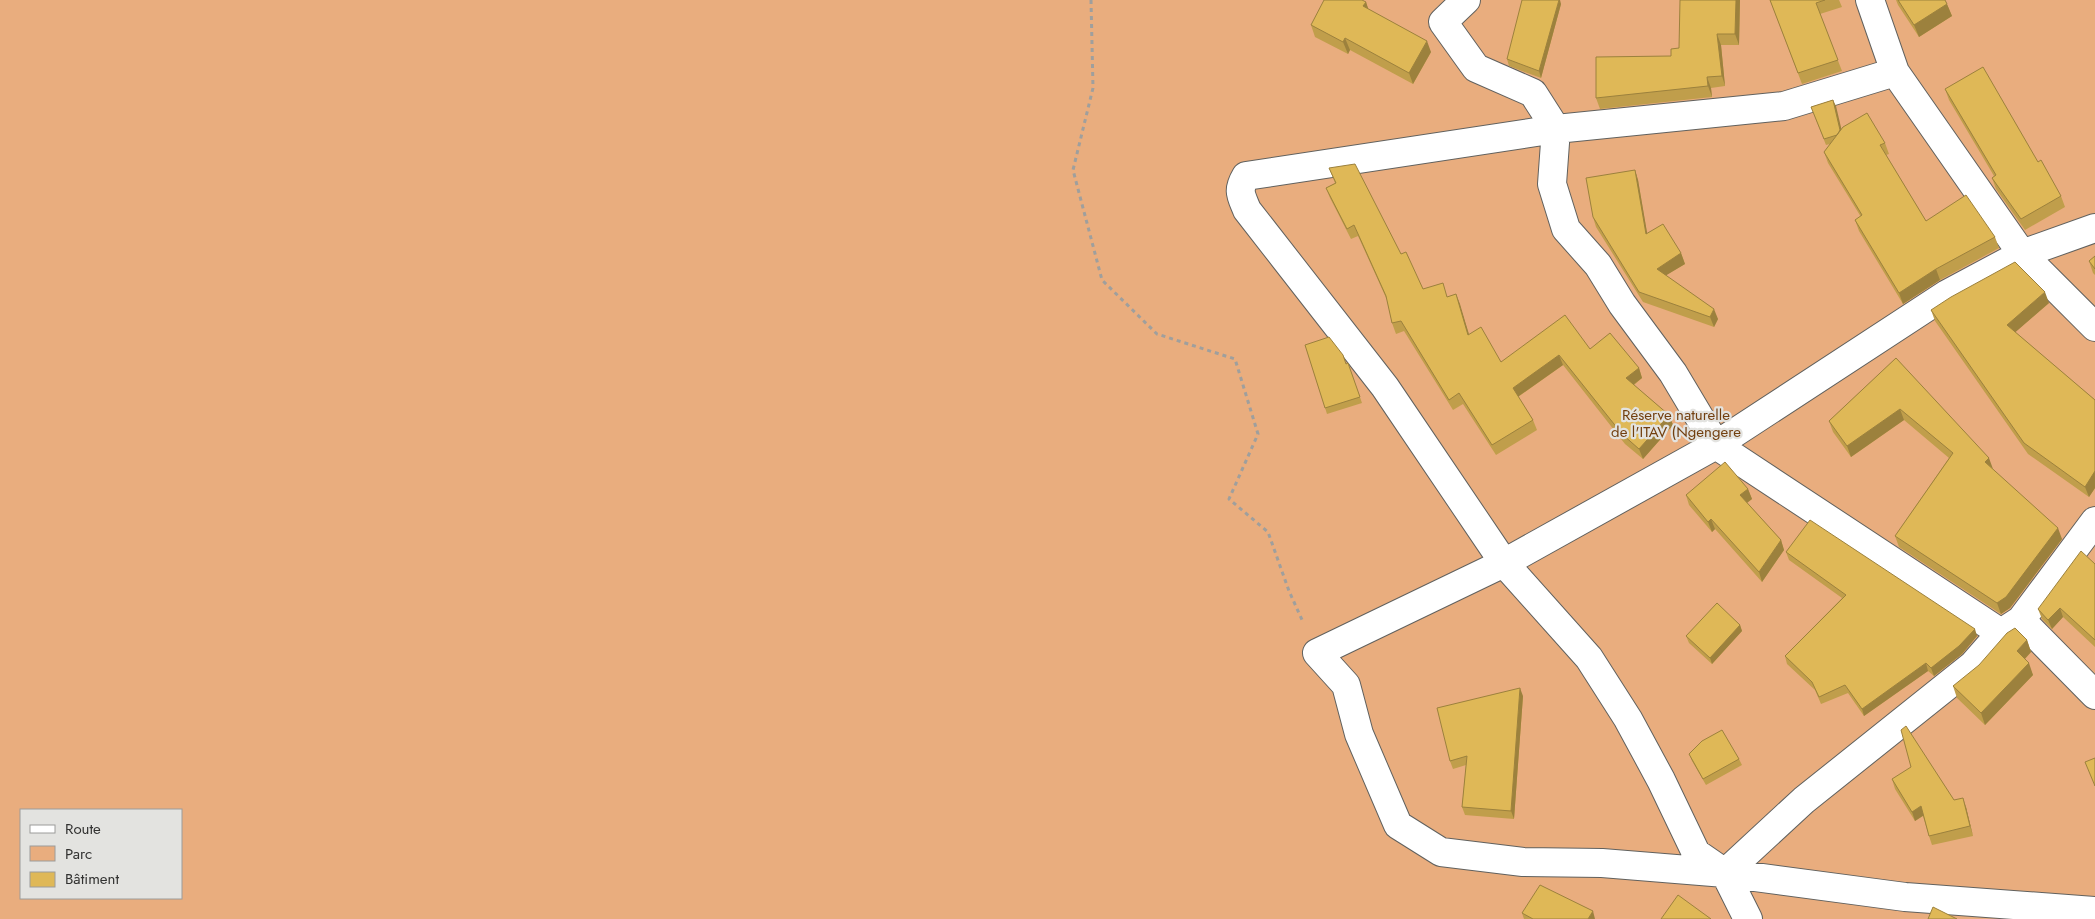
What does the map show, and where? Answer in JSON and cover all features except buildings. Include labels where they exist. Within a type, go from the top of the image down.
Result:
[{"type":"street","points":[[1466,0],[1443,22],[1476,68],[1533,93],[1556,129],[1552,184],[1566,229],[1598,265],[1622,304],[1672,373],[1716,444],[2011,627],[2095,695]]},
{"type":"street","points":[[1870,0],[1895,72],[2022,254],[2095,327]]},
{"type":"street","points":[[1748,919],[1724,873],[1696,853],[1661,780],[1628,719],[1589,658],[1504,563],[1385,387],[1247,210],[1241,196],[1240,186],[1246,176],[1556,129],[1784,106],[1895,72]]},
{"type":"street","points":[[2095,228],[2022,254],[1946,294],[1716,444],[1504,563],[1317,653],[1346,685],[1358,734],[1398,825],[1441,852],[1523,862],[1602,863],[1724,873],[1905,897],[2095,911]]},
{"type":"street","points":[[1724,873],[1804,800],[1974,665],[2011,627],[2095,521]]},
{"type":"path","points":[[1091,0],[1093,88],[1072,170],[1102,280],[1157,334],[1235,359],[1258,434],[1229,499],[1268,532],[1289,591],[1317,653]]},
{"type":"green space","name":"Réserve naturelle de l'ITAV (Ngengere","points":[[0,0],[2095,0],[2095,919],[0,919]]}]
